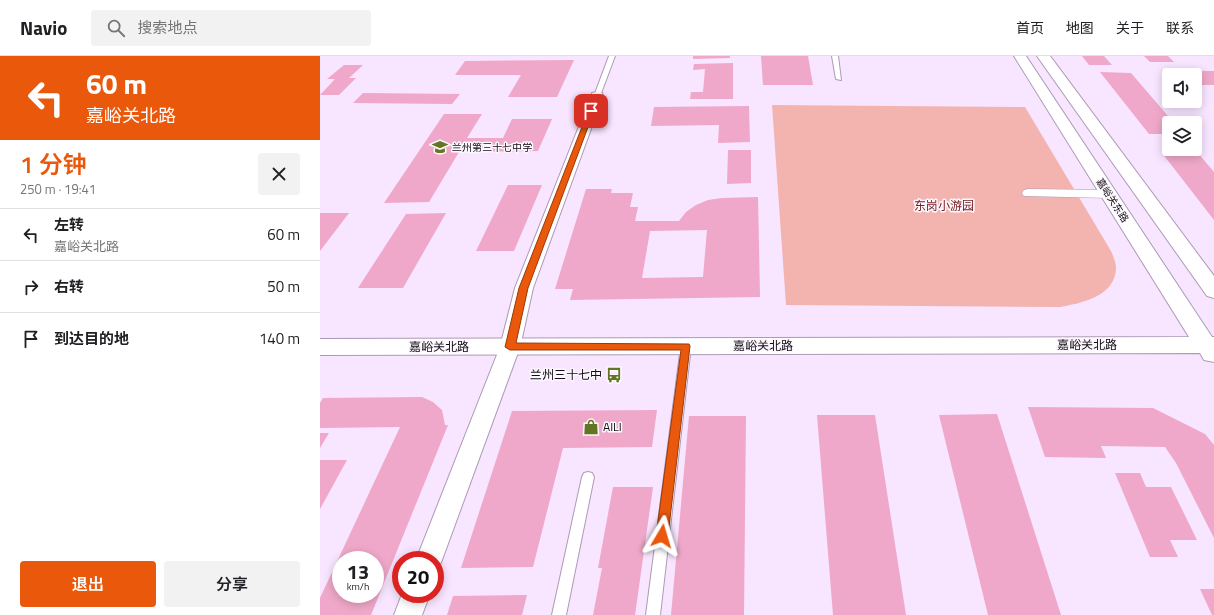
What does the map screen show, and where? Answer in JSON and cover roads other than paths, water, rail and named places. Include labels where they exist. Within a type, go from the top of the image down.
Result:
[{"type":"main road","name":"嘉峪关东路","points":[[1020,56],[1212,352]]},
{"type":"main road","points":[[1043,56],[1214,291]]},
{"type":"main road","name":"嘉峪关北路","points":[[320,347],[686,346],[1212,352]]},
{"type":"street","points":[[432,551],[510,347],[524,288],[597,96]]},
{"type":"street","points":[[1028,193],[1109,194]]},
{"type":"street","points":[[408,615],[413,603]]},
{"type":"lane","points":[[597,96],[612,56]]},
{"type":"lane","points":[[835,56],[839,79]]},
{"type":"lane","points":[[653,615],[686,346]]},
{"type":"lane","points":[[559,615],[588,477]]},
{"type":"place","name":"兰州第三十七中学","points":[[440,147]]},
{"type":"place","name":"兰州三十七中","points":[[614,375]]},
{"type":"place","name":"AILI","points":[[591,427]]},
{"type":"park label","name":"东岗小游园","points":[[944,206]]}]
